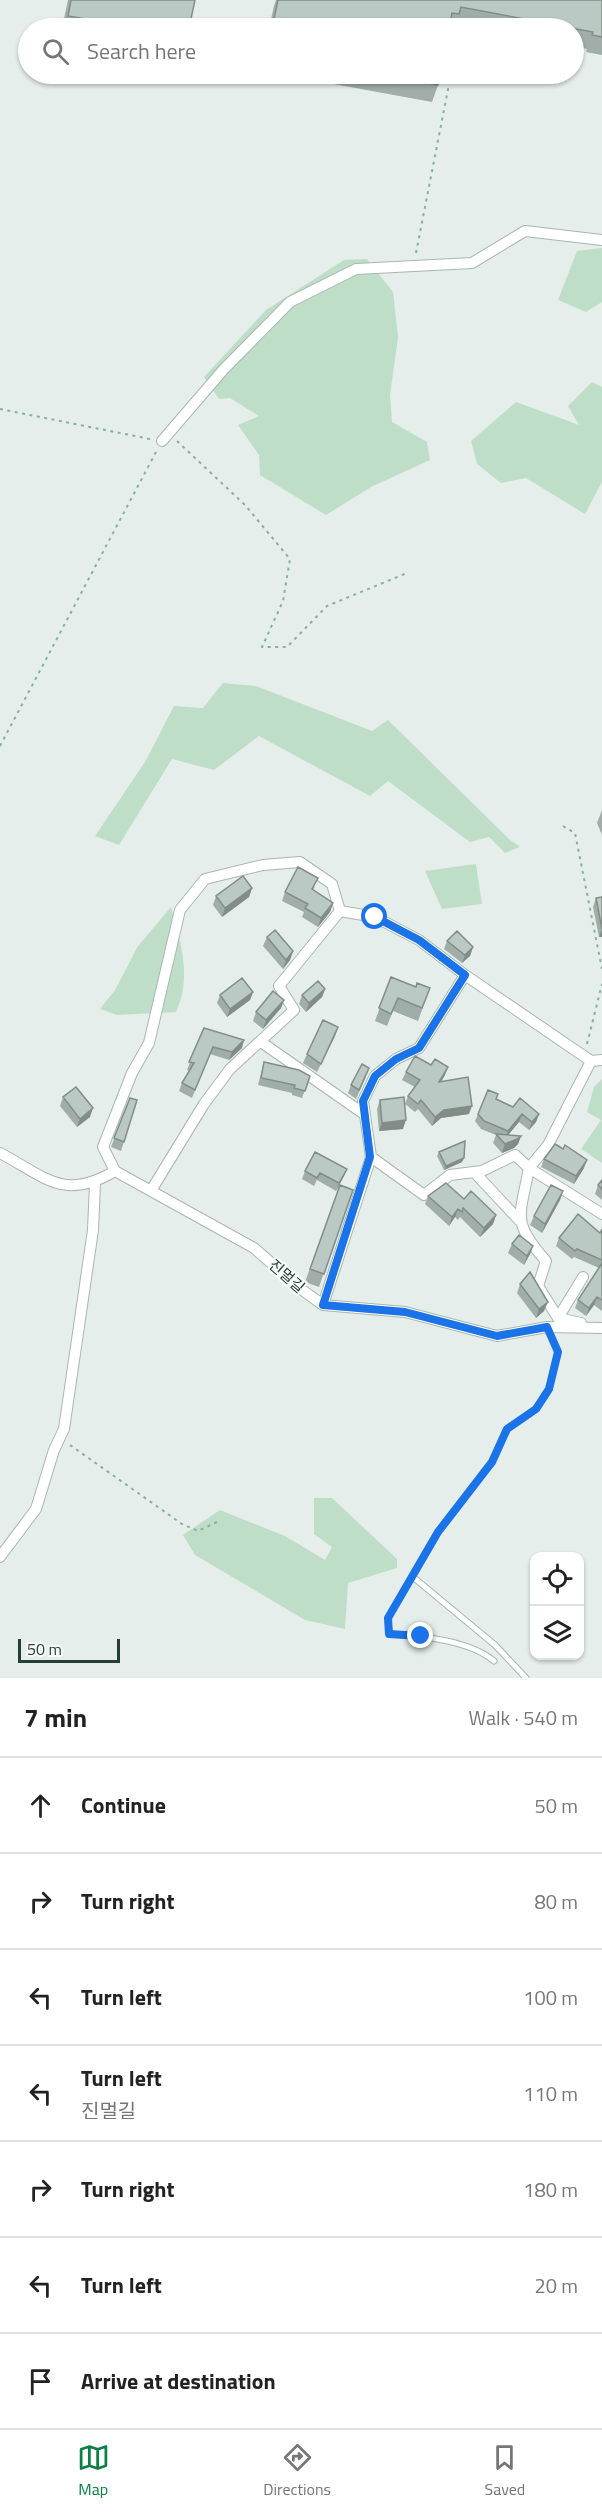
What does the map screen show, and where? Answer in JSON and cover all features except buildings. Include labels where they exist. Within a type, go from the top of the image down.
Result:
[{"type":"street","points":[[165,437],[224,369],[290,302],[356,269],[472,263],[525,231],[602,240]]},
{"type":"street","points":[[0,1153],[65,1187],[95,1183],[115,1171],[103,1147],[132,1073],[149,1043],[180,910],[205,879],[264,865],[300,861],[332,884],[340,911]]},
{"type":"street","points":[[340,911],[375,917],[419,940],[465,975],[592,1059],[548,1145],[529,1168],[519,1220]]},
{"type":"street","points":[[152,1189],[216,1086],[230,1069],[294,1010],[279,986],[340,911]]},
{"type":"street","points":[[465,975],[419,1048],[396,1059],[375,1076],[363,1101],[370,1157],[323,1305],[405,1312],[497,1336],[547,1327],[601,1328]]},
{"type":"street","points":[[261,1042],[364,1114]]},
{"type":"street","points":[[370,1157],[424,1195],[450,1175],[482,1171],[515,1155],[529,1168],[602,1214]]},
{"type":"street","name":"진멀길","points":[[115,1171],[152,1189],[254,1248],[323,1305]]},
{"type":"street","points":[[474,1172],[519,1220],[528,1240],[546,1261],[538,1286],[558,1318],[601,1328]]},
{"type":"street","points":[[0,1557],[36,1509],[64,1429],[93,1230],[95,1183]]},
{"type":"street","points":[[558,1318],[583,1277]]},
{"type":"lane","points":[[494,1661],[484,1652],[471,1648],[421,1636],[389,1634],[388,1618],[438,1532],[492,1462],[507,1429],[536,1409],[549,1389],[558,1352],[547,1327]]},
{"type":"lane","points":[[413,1577],[495,1645],[526,1678]]},
{"type":"path","points":[[413,267],[449,84]]},
{"type":"path","points":[[0,409],[165,437],[245,505],[290,559],[283,601],[262,647],[287,646],[327,606],[407,573]]},
{"type":"path","points":[[0,746],[165,437]]},
{"type":"path","points":[[563,826],[575,833],[602,969]]},
{"type":"path","points":[[592,1059],[602,984]]},
{"type":"path","points":[[60,1438],[182,1524],[198,1531],[221,1520]]},
{"type":"green space","points":[[602,248],[602,302],[586,312],[558,300],[577,251]]},
{"type":"green space","points":[[367,259],[393,292],[398,337],[390,395],[392,422],[427,442],[430,460],[371,487],[326,515],[260,475],[259,455],[238,425],[259,416],[230,398],[219,399],[204,377],[266,310],[344,260]]},
{"type":"green space","points":[[592,382],[602,387],[602,482],[585,514],[526,478],[501,483],[477,464],[471,441],[516,402],[579,425],[568,406]]},
{"type":"green space","points":[[223,683],[256,686],[372,731],[388,720],[509,839],[520,847],[505,853],[489,837],[470,842],[388,781],[370,796],[259,736],[214,770],[172,759],[119,845],[95,836],[145,762],[174,706],[203,708]]},
{"type":"green space","points":[[476,864],[482,904],[442,909],[425,871]]},
{"type":"green space","points":[[171,907],[181,947],[184,973],[181,999],[176,1012],[117,1015],[100,1009],[115,990],[138,946]]},
{"type":"green space","points":[[602,1079],[602,1163],[581,1149],[601,1120],[587,1112],[594,1087]]},
{"type":"green space","points":[[314,1498],[332,1498],[397,1559],[397,1568],[348,1583],[345,1629],[305,1620],[195,1555],[183,1535],[220,1510],[285,1536],[325,1560],[332,1547],[314,1534]]},
{"type":"route","points":[[375,917],[419,940],[465,975],[419,1048],[396,1059],[375,1076],[363,1101],[370,1157],[323,1305],[405,1312],[497,1336],[547,1327],[558,1352],[549,1389],[536,1409],[507,1429],[492,1462],[465,1494],[438,1532],[388,1618],[389,1634],[421,1636]]}]
